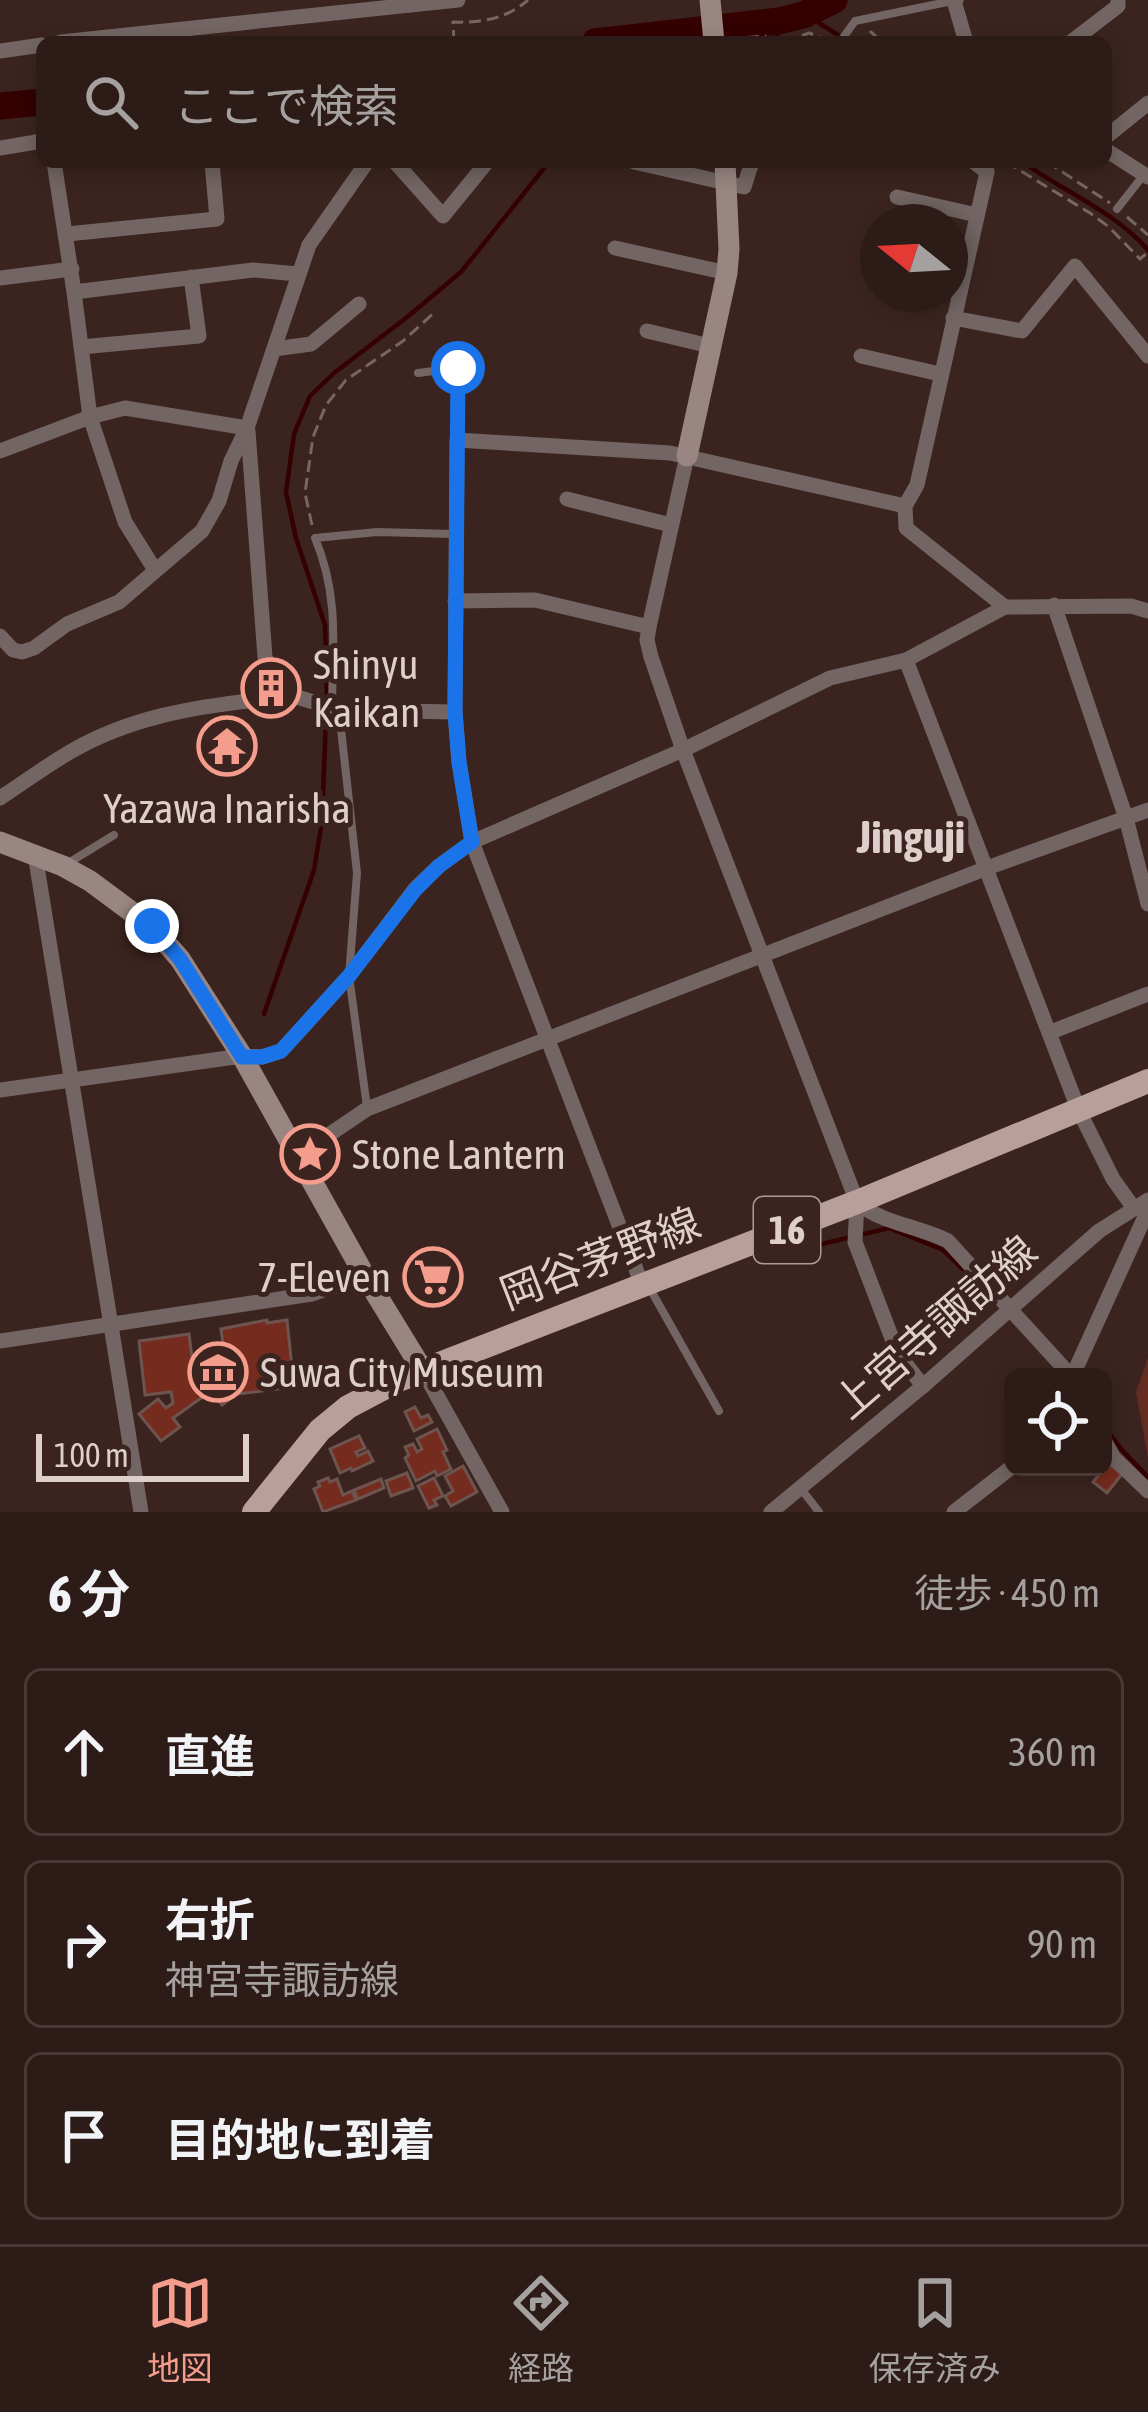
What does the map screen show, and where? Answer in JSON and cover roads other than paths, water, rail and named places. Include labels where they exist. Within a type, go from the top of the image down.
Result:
[{"type":"main road","points":[[710,0],[713,36]]},
{"type":"main road","points":[[687,456],[727,273],[726,173]]},
{"type":"main road","points":[[0,842],[91,881],[152,926],[180,959],[429,1380]]},
{"type":"main road","name":"岡谷茅野線","points":[[254,1512],[320,1430],[348,1407],[429,1380],[645,1284],[1148,1082]]},
{"type":"street","points":[[112,36],[391,3],[458,0]]},
{"type":"street","points":[[955,0],[964,36]]},
{"type":"street","points":[[1079,36],[1118,6],[1118,0]]},
{"type":"street","points":[[0,51],[36,46]]},
{"type":"street","points":[[1112,132],[1148,104]]},
{"type":"street","points":[[0,148],[36,142]]},
{"type":"street","points":[[1112,154],[1146,176]]},
{"type":"street","points":[[55,168],[89,417],[125,522],[155,570]]},
{"type":"street","points":[[67,234],[217,219],[213,168]]},
{"type":"street","points":[[0,636],[14,650],[34,648],[67,624],[119,602],[202,531],[248,428],[309,245],[363,168]]},
{"type":"street","points":[[399,168],[442,216],[482,168]]},
{"type":"street","points":[[684,168],[726,173],[744,187],[750,168]]},
{"type":"street","points":[[968,240],[988,172],[982,168]]},
{"type":"street","points":[[897,197],[977,215]]},
{"type":"street","points":[[616,248],[727,273]]},
{"type":"street","points":[[953,318],[1022,331],[1075,266],[1148,356]]},
{"type":"street","points":[[0,278],[72,269]]},
{"type":"street","points":[[74,292],[253,270],[298,274]]},
{"type":"street","points":[[81,347],[199,336],[191,278]]},
{"type":"street","points":[[274,349],[311,344],[359,304]]},
{"type":"street","points":[[953,312],[917,484],[905,506],[906,528],[1005,608]]},
{"type":"street","points":[[647,332],[710,346]]},
{"type":"street","points":[[861,356],[940,374]]},
{"type":"street","points":[[0,451],[125,408],[248,428]]},
{"type":"street","points":[[248,428],[271,673],[294,696],[336,709],[455,712]]},
{"type":"street","points":[[645,1284],[472,842],[455,712],[457,440],[687,456],[905,506]]},
{"type":"street","points":[[687,456],[649,627],[651,657],[857,1202],[855,1242],[898,1354],[923,1386]]},
{"type":"street","points":[[567,499],[671,525]]},
{"type":"street","points":[[1131,606],[1148,593]]},
{"type":"street","points":[[455,601],[535,600],[649,627]]},
{"type":"street","points":[[1054,605],[1126,818],[1148,904]]},
{"type":"street","points":[[0,1090],[281,1051],[349,976],[415,890],[472,842],[683,750],[830,678],[906,660],[1005,608],[1131,606],[1148,611]]},
{"type":"street","points":[[906,660],[1079,1112],[1113,1179],[1143,1206],[1076,1368]]},
{"type":"street","points":[[0,798],[73,751],[134,724],[196,707],[258,700]]},
{"type":"street","points":[[302,1162],[367,1109],[1148,810]]},
{"type":"street","points":[[35,854],[141,1512]]},
{"type":"street","points":[[1051,1032],[1148,994]]},
{"type":"street","points":[[857,1202],[870,1214],[948,1241],[1064,1368]]},
{"type":"street","name":"上宮寺諏訪線","points":[[771,1512],[1099,1232],[1143,1206]]},
{"type":"street","points":[[0,1341],[312,1294],[365,1276]]},
{"type":"street","points":[[429,1380],[502,1512]]},
{"type":"street","points":[[1112,1454],[1148,1491]]},
{"type":"street","points":[[954,1512],[1004,1473]]},
{"type":"lane","points":[[844,36],[855,20],[955,0]]},
{"type":"lane","points":[[1118,209],[1146,176]]},
{"type":"lane","points":[[418,373],[458,368],[457,440]]},
{"type":"lane","points":[[367,1109],[349,976],[357,873],[336,709],[334,604],[328,568],[315,538],[377,532],[455,535]]},
{"type":"lane","points":[[258,700],[294,696]]},
{"type":"lane","points":[[63,866],[114,835]]},
{"type":"lane","points":[[645,1284],[719,1411]]},
{"type":"lane","points":[[802,1489],[819,1512]]},
{"type":"waterway","points":[[648,36],[779,21],[834,0]]},
{"type":"waterway","points":[[814,10],[819,23],[840,36]]},
{"type":"waterway","points":[[777,36],[779,21]]},
{"type":"waterway","points":[[0,106],[36,103]]},
{"type":"waterway","points":[[327,699],[325,625],[286,492],[294,434],[310,396],[461,272],[544,168]]},
{"type":"waterway","points":[[1033,168],[1104,213],[1148,250]]},
{"type":"waterway","points":[[264,1014],[314,870],[322,822],[326,718]]},
{"type":"waterway","points":[[822,1244],[889,1228],[943,1250],[973,1279]]},
{"type":"waterway","points":[[1112,1437],[1148,1477]]},
{"type":"place","name":"Shinyu Kaikan","points":[[271,688]]},
{"type":"place","name":"Yazawa Inarisha","points":[[227,746]]},
{"type":"place","name":"Stone Lantern","points":[[310,1154]]},
{"type":"place","name":"7-Eleven","points":[[433,1277]]},
{"type":"place","name":"Suwa City Museum","points":[[218,1372]]},
{"type":"district","name":"Jinguji","points":[[911,837]]}]
